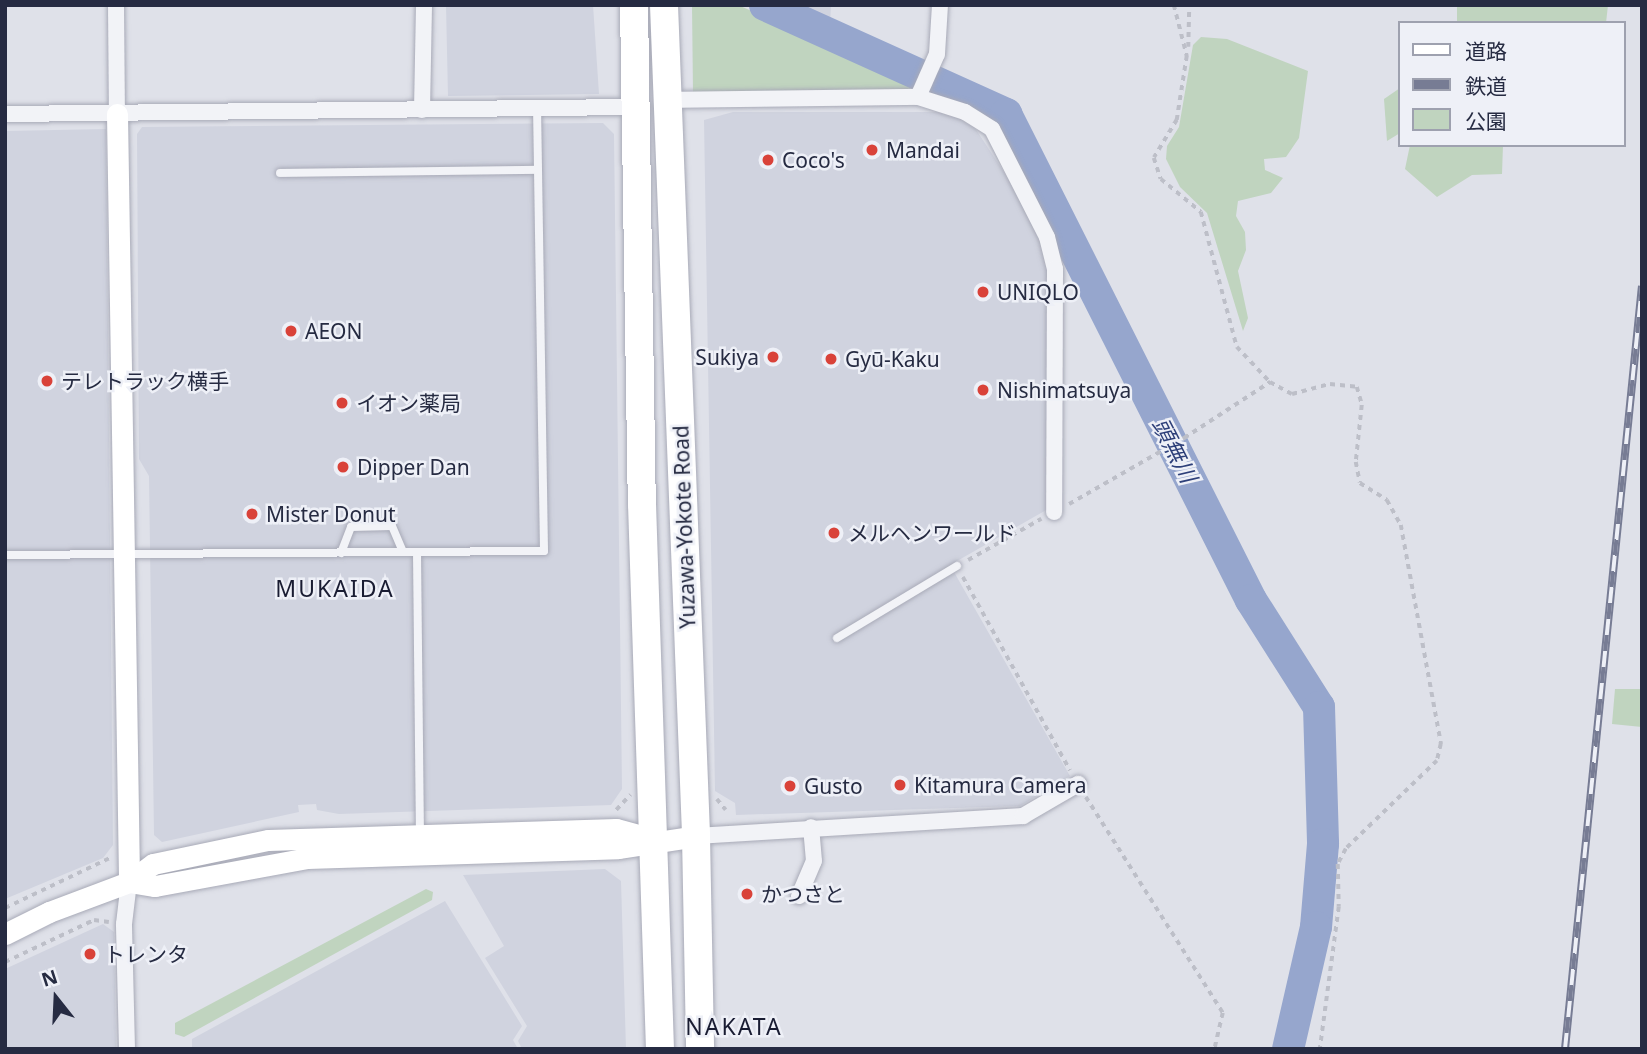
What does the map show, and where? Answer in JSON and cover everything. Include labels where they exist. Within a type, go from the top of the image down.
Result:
[{"type":"highway","name":"Yuzawa-Yokote Road","points":[[634,5],[660,1049]]},
{"type":"highway","name":"Yuzawa-Yokote Road","points":[[664,5],[696,836],[700,1049]]},
{"type":"street","points":[[116,5],[126,553],[129,883],[124,924],[127,1049]]},
{"type":"street","points":[[422,110],[424,5]]},
{"type":"street","points":[[921,92],[937,54],[940,5]]},
{"type":"street","points":[[667,100],[921,92],[965,112],[992,129],[1048,237],[1055,269],[1054,512]]},
{"type":"street","points":[[5,114],[636,107]]},
{"type":"street","points":[[129,883],[155,886],[307,858],[618,848],[653,839],[811,827],[1023,816],[1078,784]]},
{"type":"street","points":[[799,896],[814,862],[811,827]]},
{"type":"street","points":[[5,934],[49,912],[129,883],[153,864],[268,840],[616,829],[653,839]]},
{"type":"lane","points":[[5,555],[544,551],[537,109]]},
{"type":"lane","points":[[280,173],[538,170]]},
{"type":"lane","points":[[341,552],[351,527],[392,526],[403,552]]},
{"type":"lane","points":[[416,552],[420,834]]},
{"type":"lane","points":[[837,638],[957,566]]},
{"type":"path","points":[[1174,5],[1187,57]]},
{"type":"path","points":[[1189,5],[1187,57],[1177,120],[1154,158],[1161,179],[1201,212],[1237,347],[1270,382],[1292,394],[1331,384],[1357,387],[1362,405],[1356,462],[1360,483],[1387,500],[1401,525],[1441,744],[1437,761],[1346,849],[1338,864],[1339,907],[1320,1049]]},
{"type":"path","points":[[1160,452],[1270,382]]},
{"type":"path","points":[[957,566],[1078,784],[1223,1013],[1215,1049]]},
{"type":"path","points":[[5,908],[106,863],[111,856]]},
{"type":"path","points":[[5,962],[94,920],[111,922]]},
{"type":"shaded area","points":[[446,5],[593,5],[599,94],[448,96]]},
{"type":"shaded area","points":[[788,5],[831,5],[830,24]]},
{"type":"shaded area","points":[[733,112],[948,112],[975,128],[1011,183],[1047,253],[1048,509],[950,565],[1070,776],[1020,806],[736,815],[735,803],[715,791],[704,120]]},
{"type":"shaded area","points":[[603,123],[614,134],[622,789],[611,805],[339,814],[317,810],[316,804],[298,805],[299,812],[162,842],[154,835],[149,476],[139,459],[137,134],[142,127]]},
{"type":"shaded area","points":[[106,129],[113,845],[103,858],[5,899],[5,131]]},
{"type":"shaded area","points":[[605,869],[621,881],[626,1049],[522,1049],[518,1041],[527,1026],[485,958],[504,946],[463,875]]},
{"type":"shaded area","points":[[445,901],[522,1026],[513,1040],[518,1049],[192,1049],[192,1039]]},
{"type":"shaded area","points":[[103,924],[114,932],[116,1049],[5,1049],[5,969]]},
{"type":"green space","points":[[692,5],[738,5],[911,81],[910,90],[693,93]]},
{"type":"green space","points":[[1457,5],[1608,5],[1606,21],[1457,21]]},
{"type":"green space","points":[[1201,37],[1227,39],[1308,71],[1299,138],[1286,157],[1264,159],[1265,170],[1283,178],[1271,193],[1238,201],[1236,216],[1245,232],[1246,250],[1238,271],[1248,318],[1243,331],[1207,213],[1180,187],[1166,159],[1167,146],[1179,127],[1193,45]]},
{"type":"green space","points":[[1398,89],[1398,134],[1387,141],[1384,99]]},
{"type":"green space","points":[[1410,147],[1503,147],[1502,174],[1472,175],[1437,197],[1405,169]]},
{"type":"green space","points":[[1615,689],[1642,689],[1642,727],[1612,724]]},
{"type":"green space","points":[[426,889],[433,892],[432,900],[184,1037],[175,1034],[175,1023]]},
{"type":"waterway","name":"頭無川","points":[[765,5],[1006,114],[1251,600],[1319,707],[1323,844],[1316,927],[1288,1049]]},
{"type":"railway","points":[[1565,1049],[1642,286]]},
{"type":"place","name":"Mandai","points":[[872,150]]},
{"type":"place","name":"Coco's","points":[[768,160]]},
{"type":"place","name":"UNIQLO","points":[[983,292]]},
{"type":"place","name":"AEON","points":[[291,331]]},
{"type":"place","name":"Sukiya","points":[[773,357]]},
{"type":"place","name":"Gyū-Kaku","points":[[831,359]]},
{"type":"place","name":"テレトラック横手","points":[[47,381]]},
{"type":"place","name":"Nishimatsuya","points":[[983,390]]},
{"type":"place","name":"イオン薬局","points":[[342,403]]},
{"type":"place","name":"Dipper Dan","points":[[343,467]]},
{"type":"place","name":"Mister Donut","points":[[252,514]]},
{"type":"place","name":"メルヘンワールド","points":[[834,533]]},
{"type":"place","name":"Kitamura Camera","points":[[900,785]]},
{"type":"place","name":"Gusto","points":[[790,786]]},
{"type":"place","name":"かつさと","points":[[747,894]]},
{"type":"place","name":"トレンタ","points":[[90,954]]},
{"type":"district","name":"MUKAIDA","points":[[335,588]]},
{"type":"district","name":"NAKATA","points":[[734,1026]]}]
